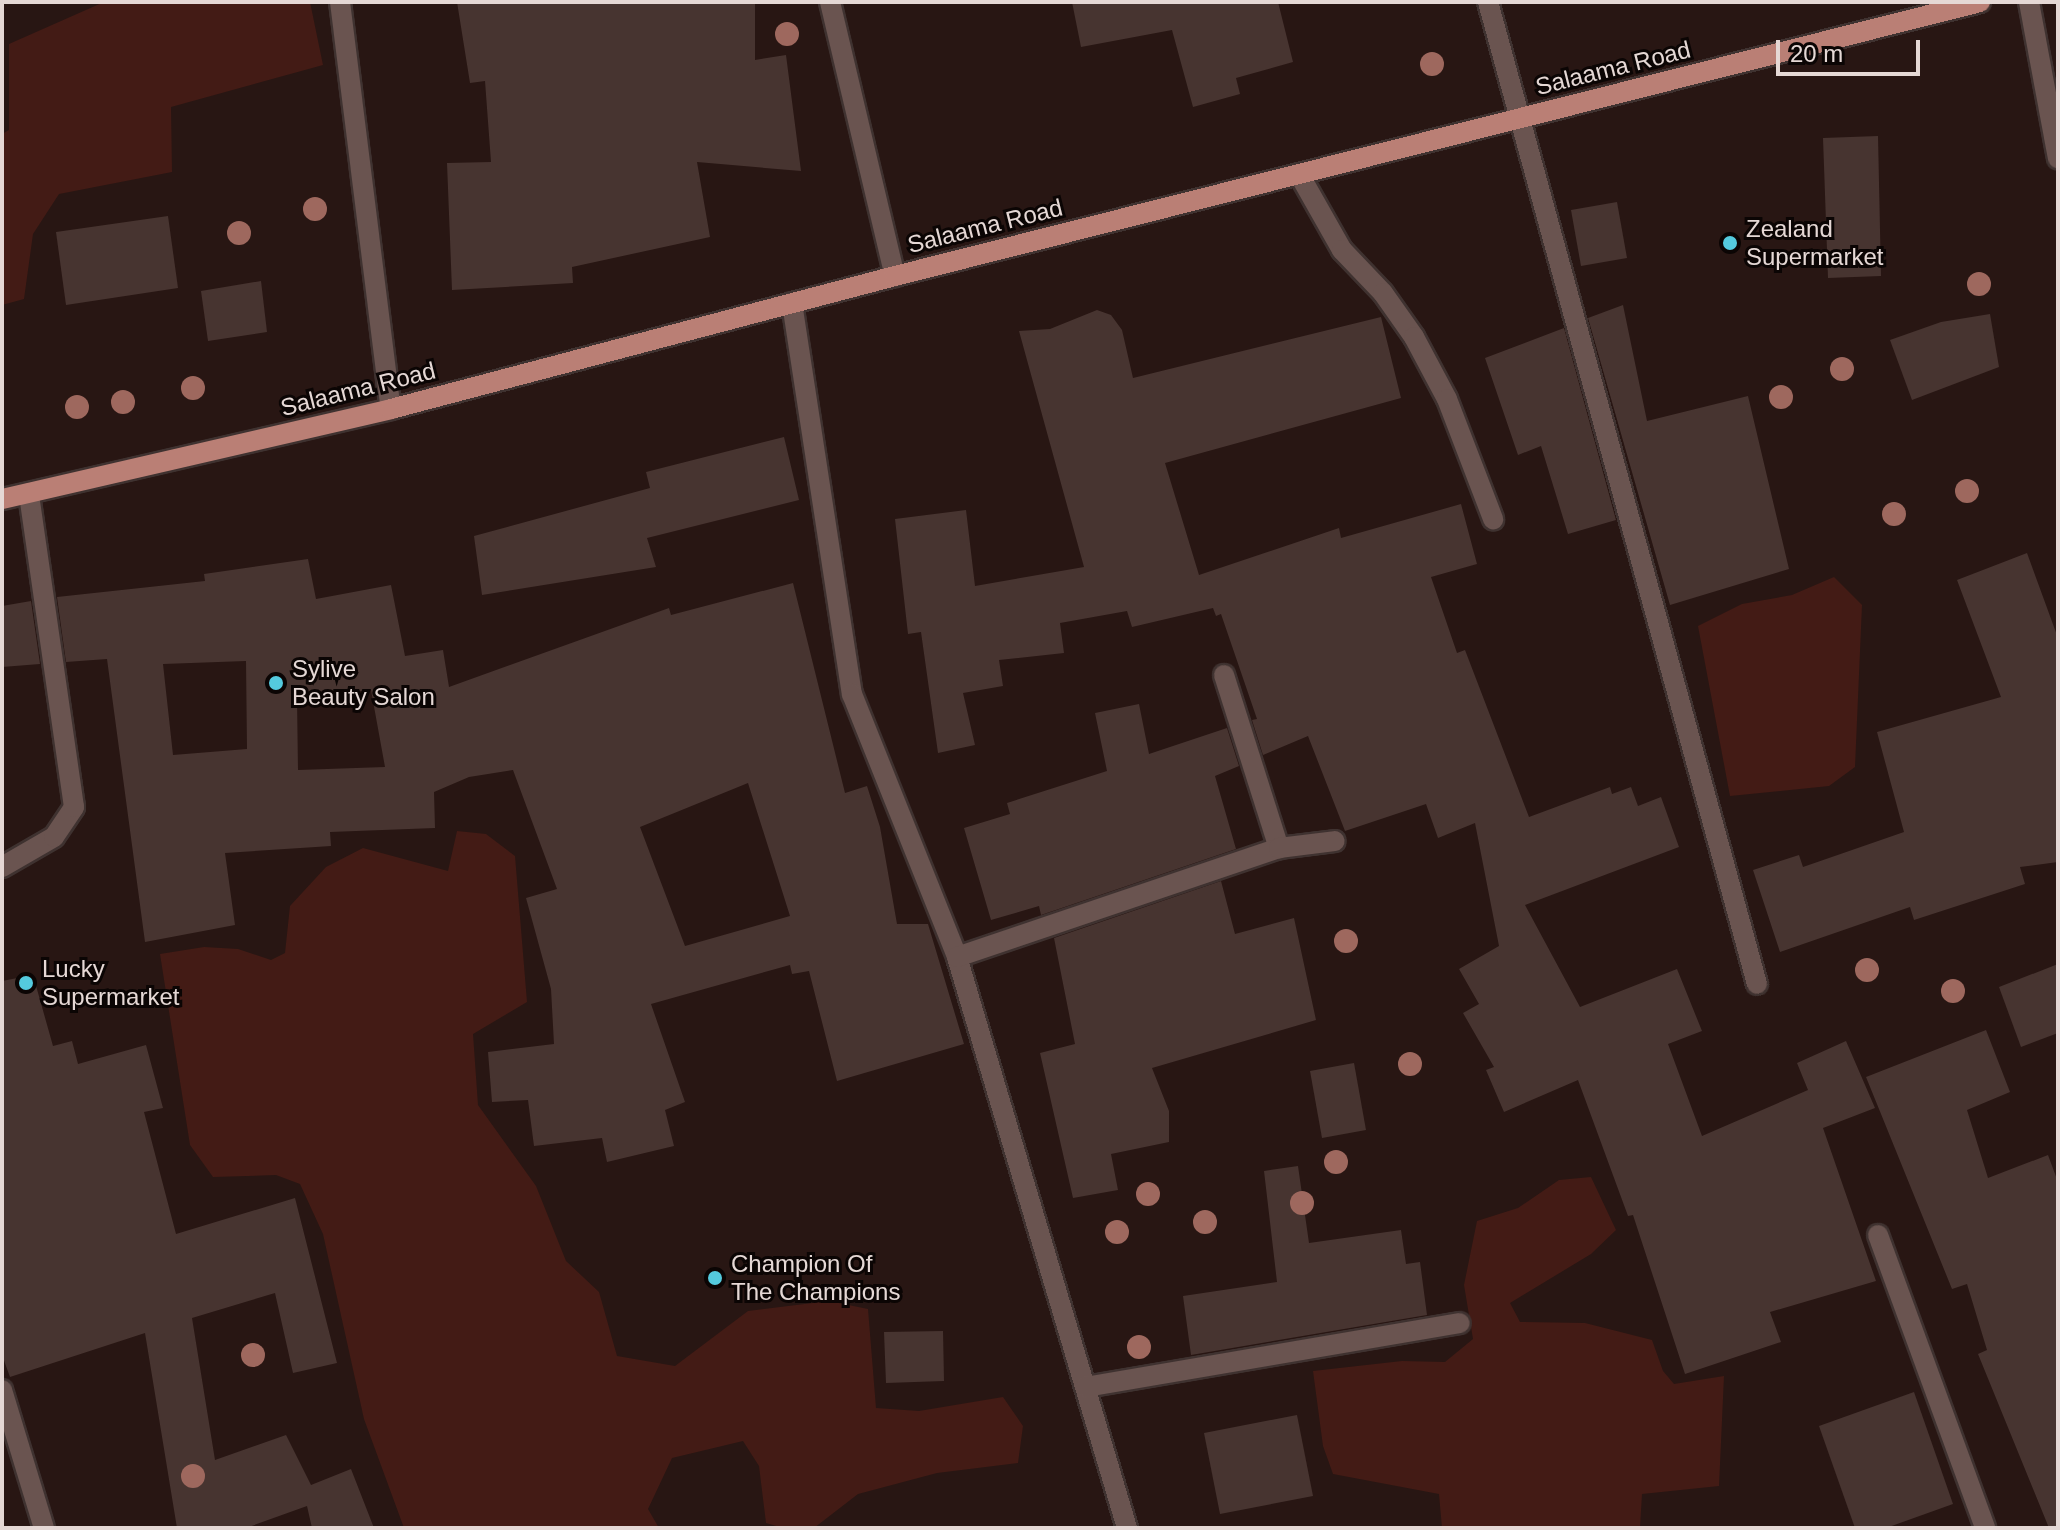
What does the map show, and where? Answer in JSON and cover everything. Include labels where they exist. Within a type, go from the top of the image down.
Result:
[{"type":"main road","name":"Salaama Road","points":[[2,499],[391,409],[895,276],[1980,2]]},
{"type":"street","points":[[340,2],[391,409]]},
{"type":"street","points":[[830,2],[895,276]]},
{"type":"street","points":[[1488,2],[1757,984]]},
{"type":"street","points":[[2029,2],[2058,158]]},
{"type":"street","points":[[1299,174],[1342,250],[1383,293],[1414,337],[1447,399],[1493,519]]},
{"type":"street","points":[[792,303],[852,694],[957,957],[1127,1528]]},
{"type":"street","points":[[2,867],[54,837],[74,807],[29,493]]},
{"type":"street","points":[[1224,675],[1279,848]]},
{"type":"street","points":[[957,957],[1279,848],[1335,841]]},
{"type":"street","points":[[1878,1235],[1985,1528]]},
{"type":"street","points":[[1086,1387],[1460,1323]]},
{"type":"street","points":[[2,1390],[44,1528]]},
{"type":"shaded area","points":[[104,2],[310,2],[323,65],[171,107],[172,172],[59,194],[33,234],[24,299],[2,305],[2,134],[9,130],[9,44]]},
{"type":"shaded area","points":[[1834,577],[1862,605],[1855,767],[1829,786],[1730,796],[1698,626],[1742,604],[1792,595]]},
{"type":"shaded area","points":[[457,831],[486,834],[515,856],[527,1002],[473,1034],[478,1105],[536,1186],[566,1261],[599,1292],[617,1356],[675,1366],[748,1311],[829,1301],[868,1309],[876,1408],[919,1411],[1003,1397],[1023,1426],[1018,1463],[937,1473],[858,1494],[814,1528],[783,1528],[766,1523],[759,1466],[743,1441],[672,1458],[648,1509],[659,1528],[404,1528],[364,1419],[323,1234],[300,1184],[276,1175],[213,1177],[190,1145],[160,954],[204,947],[238,949],[271,960],[285,953],[290,906],[326,867],[363,848],[448,871]]},
{"type":"shaded area","points":[[1591,1177],[1616,1230],[1591,1254],[1510,1303],[1520,1322],[1585,1323],[1652,1340],[1663,1371],[1674,1384],[1724,1376],[1719,1486],[1642,1494],[1640,1528],[1442,1528],[1439,1494],[1333,1474],[1323,1446],[1313,1371],[1402,1361],[1445,1362],[1473,1339],[1464,1285],[1477,1221],[1518,1208],[1559,1180]]},
{"type":"building","points":[[457,2],[755,2],[755,60],[786,55],[801,171],[697,162],[710,237],[572,267],[573,283],[452,290],[447,163],[491,162],[485,81],[470,83]]},
{"type":"building","points":[[1072,2],[1278,2],[1293,62],[1236,78],[1240,94],[1193,107],[1172,30],[1081,47]]},
{"type":"building","points":[[1878,136],[1881,276],[1828,278],[1823,138]]},
{"type":"building","points":[[1617,202],[1627,258],[1581,266],[1571,210]]},
{"type":"building","points":[[168,216],[178,288],[66,305],[56,232]]},
{"type":"building","points":[[261,281],[267,332],[208,341],[201,291]]},
{"type":"building","points":[[1623,305],[1647,421],[1748,396],[1789,569],[1670,605],[1588,318]]},
{"type":"building","points":[[1097,310],[1111,315],[1122,330],[1133,378],[1381,317],[1401,398],[1165,463],[1199,575],[1339,528],[1341,538],[1461,504],[1477,564],[1431,577],[1457,653],[1465,650],[1529,817],[1610,787],[1612,794],[1631,787],[1638,806],[1661,797],[1679,847],[1525,905],[1580,1007],[1677,969],[1702,1031],[1668,1044],[1702,1136],[1808,1090],[1797,1063],[1846,1041],[1875,1108],[1823,1128],[1876,1281],[1770,1312],[1781,1342],[1685,1374],[1633,1215],[1628,1216],[1578,1080],[1504,1112],[1486,1070],[1494,1067],[1463,1013],[1479,1004],[1459,969],[1499,946],[1475,823],[1438,838],[1426,804],[1345,831],[1308,736],[1263,755],[1252,720],[1257,719],[1221,614],[1216,616],[1213,608],[1132,627],[1127,611],[1060,623],[1064,653],[999,660],[1003,686],[963,693],[975,745],[938,753],[921,632],[908,634],[895,519],[966,510],[975,586],[1084,567],[1019,331],[1050,329]]},
{"type":"building","points":[[1990,314],[1999,367],[1912,400],[1890,340],[1941,322]]},
{"type":"building","points":[[1564,328],[1616,520],[1568,534],[1541,446],[1518,455],[1485,358]]},
{"type":"building","points":[[784,437],[799,500],[647,538],[656,567],[482,595],[474,536],[650,488],[646,472]]},
{"type":"building","points":[[2027,553],[2058,638],[2058,862],[2020,867],[2025,884],[1914,920],[1910,907],[1780,952],[1753,870],[1799,855],[1803,867],[1904,832],[1877,732],[2001,697],[1957,580]]},
{"type":"building","points":[[308,559],[316,599],[391,585],[405,656],[443,650],[449,687],[669,608],[671,615],[793,583],[845,793],[867,786],[880,827],[897,924],[928,924],[964,1044],[837,1081],[809,971],[792,974],[790,965],[651,1004],[685,1102],[665,1110],[674,1146],[607,1162],[602,1138],[534,1146],[528,1100],[492,1102],[488,1052],[554,1044],[551,989],[526,898],[557,889],[513,770],[469,777],[434,792],[435,828],[330,832],[331,846],[225,853],[235,925],[145,942],[107,659],[66,662],[57,597],[205,581],[204,574]],"holes":[[[246,661],[247,749],[173,755],[163,664]],[[371,690],[385,767],[298,770],[297,698]],[[748,783],[790,916],[685,946],[640,827]]]},
{"type":"building","points":[[31,601],[40,664],[2,667],[2,606]]},
{"type":"building","points":[[1139,704],[1149,754],[1227,728],[1239,766],[1215,776],[1236,849],[1041,915],[1039,906],[991,920],[964,828],[1010,814],[1007,803],[1107,771],[1095,713]]},
{"type":"building","points":[[1221,881],[1235,934],[1294,918],[1316,1020],[1152,1068],[1169,1111],[1169,1142],[1111,1154],[1118,1190],[1073,1198],[1040,1053],[1075,1044],[1054,938]]},
{"type":"building","points":[[2058,964],[2058,1033],[2021,1047],[1999,987]]},
{"type":"building","points":[[33,975],[53,1046],[72,1041],[78,1064],[146,1045],[163,1108],[144,1112],[176,1234],[295,1198],[337,1363],[293,1373],[275,1293],[192,1318],[215,1460],[286,1435],[311,1485],[351,1469],[374,1528],[312,1528],[307,1506],[246,1528],[177,1528],[145,1333],[10,1377],[2,1355],[2,981]]},
{"type":"building","points":[[1986,1030],[2010,1092],[1967,1110],[1988,1178],[2048,1155],[2058,1182],[2058,1528],[2049,1528],[1978,1354],[1987,1350],[1967,1284],[1952,1289],[1866,1077]]},
{"type":"building","points":[[1354,1063],[1366,1130],[1322,1138],[1310,1071]]},
{"type":"building","points":[[1298,1166],[1309,1243],[1401,1230],[1406,1264],[1420,1262],[1427,1315],[1191,1355],[1183,1296],[1277,1282],[1264,1171]]},
{"type":"building","points":[[943,1331],[944,1381],[886,1383],[884,1332]]},
{"type":"building","points":[[1914,1392],[1953,1504],[1886,1528],[1855,1528],[1819,1426]]},
{"type":"building","points":[[1297,1415],[1313,1496],[1220,1514],[1204,1433]]},
{"type":"place","name":"Zealand Supermarket","points":[[1730,243]]},
{"type":"place","name":"Sylive Beauty Salon","points":[[276,683]]},
{"type":"place","name":"Lucky Supermarket","points":[[26,983]]},
{"type":"place","name":"Champion Of The Champions","points":[[715,1278]]}]
